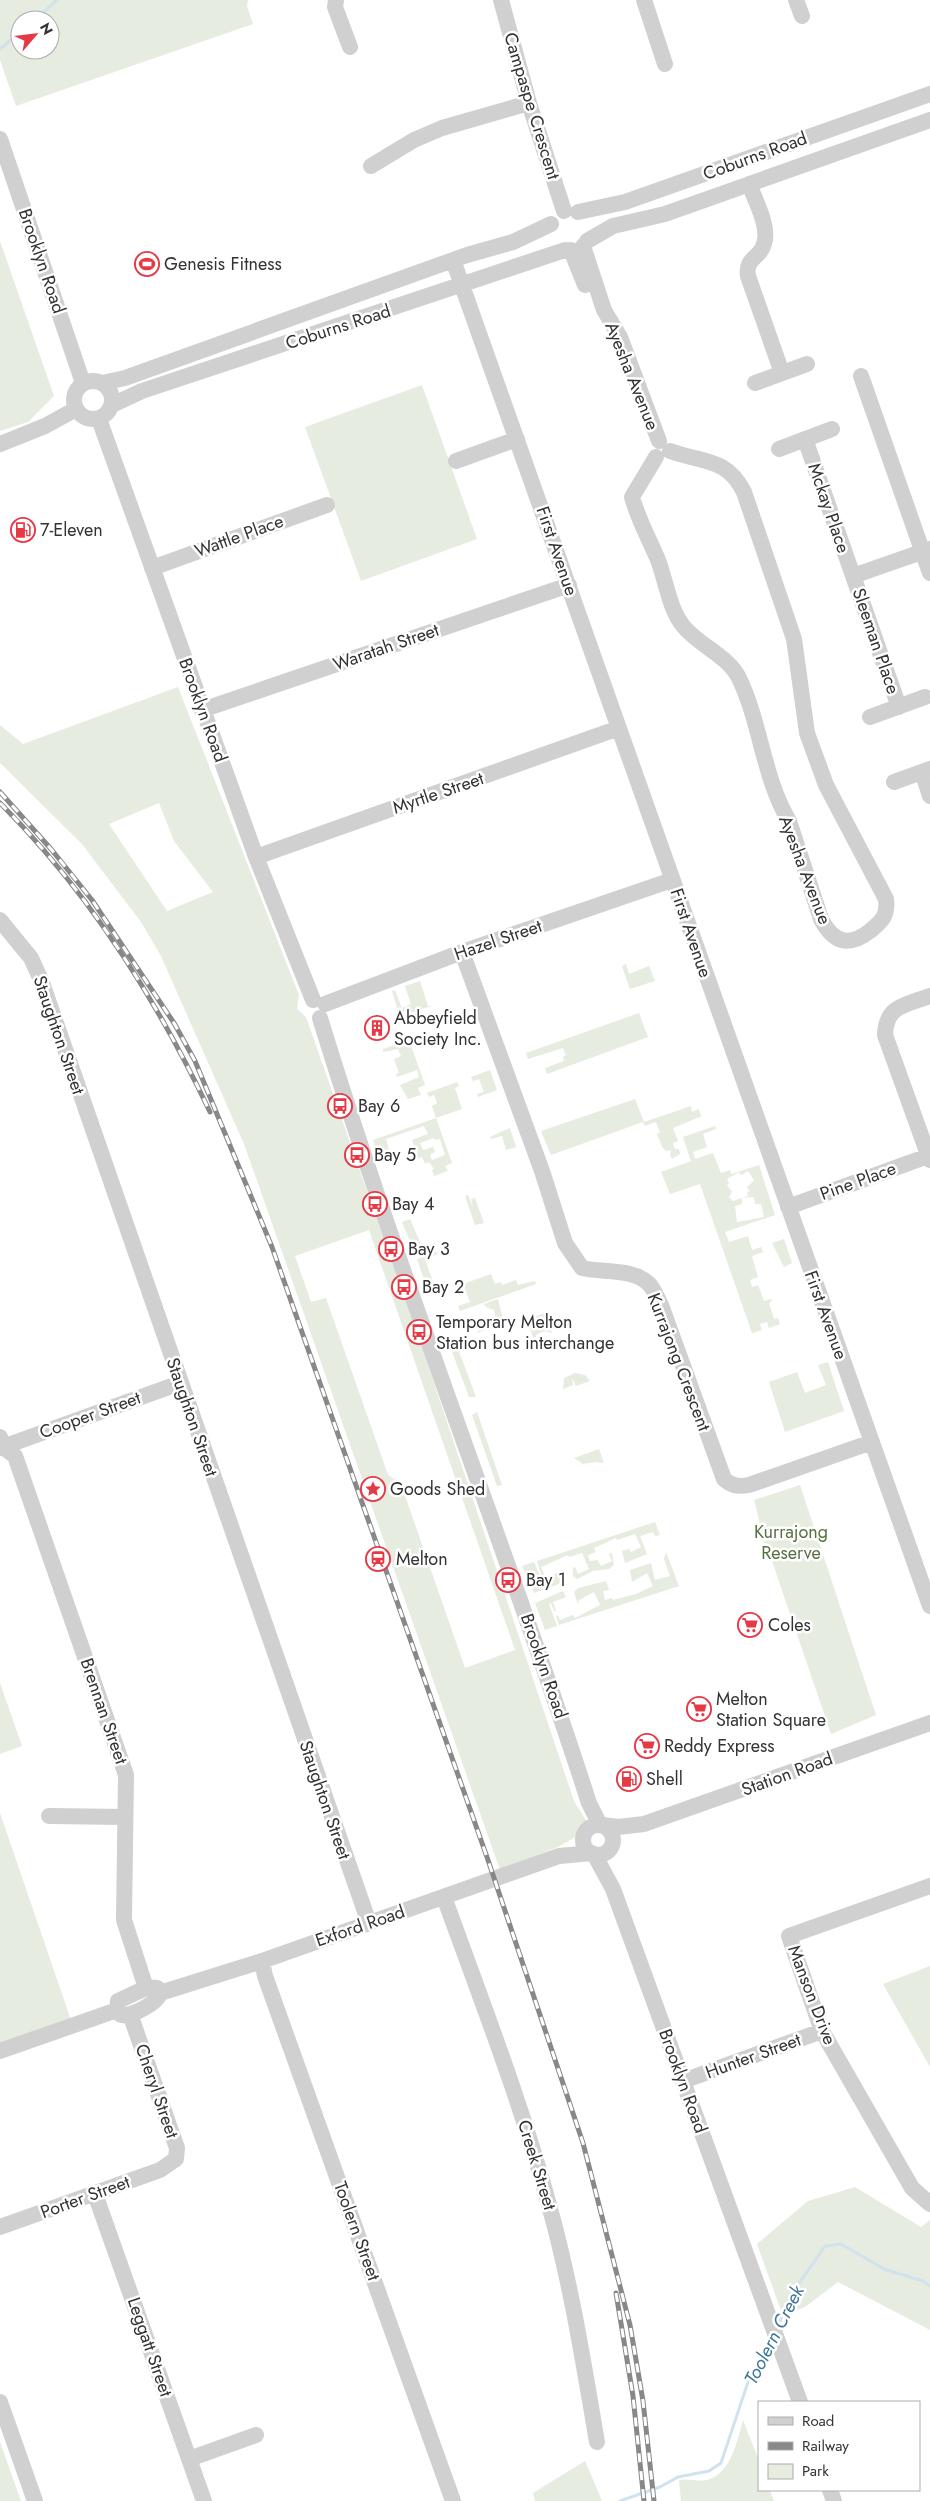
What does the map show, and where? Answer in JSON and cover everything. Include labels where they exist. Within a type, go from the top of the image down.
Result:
[{"type":"street","points":[[336,0],[335,7],[350,47]]},
{"type":"street","name":"Campaspe Crescent","points":[[501,0],[529,103],[571,211]]},
{"type":"street","points":[[644,0],[665,64]]},
{"type":"street","name":"Coburns Road","points":[[571,211],[625,202],[930,94]]},
{"type":"street","points":[[371,166],[414,140],[442,128],[529,103]]},
{"type":"street","name":"Coburns Road","points":[[112,405],[142,391],[577,247],[613,226],[665,214],[930,120]]},
{"type":"street","name":"Brooklyn Road","points":[[0,139],[83,383]]},
{"type":"street","points":[[749,184],[766,234],[763,247],[749,262],[748,276],[782,373]]},
{"type":"street","points":[[571,211],[588,221],[590,228],[577,247],[554,242],[551,237],[551,224],[554,218],[571,211]]},
{"type":"street","name":"Coburns Road","points":[[102,383],[125,378],[453,260],[513,242],[551,224]]},
{"type":"street","name":"Ayesha Avenue","points":[[577,247],[588,291],[604,310],[620,337],[662,450]]},
{"type":"street","name":"First Avenue","points":[[453,260],[930,1606]]},
{"type":"street","points":[[755,383],[807,364]]},
{"type":"street","points":[[861,376],[926,550],[930,573]]},
{"type":"street","points":[[96,381],[102,383],[111,392],[112,405],[110,411],[99,419],[86,418],[76,409],[74,398],[83,383],[96,381]]},
{"type":"street","points":[[0,444],[45,426],[76,409]]},
{"type":"street","name":"Brooklyn Road","points":[[99,419],[256,857],[320,1007],[356,1136],[548,1677],[589,1803],[594,1828]]},
{"type":"street","name":"Mckay Place","points":[[779,449],[832,429]]},
{"type":"street","points":[[456,461],[517,439]]},
{"type":"street","name":"Mckay Place","points":[[805,439],[853,576]]},
{"type":"street","name":"Ayesha Avenue","points":[[662,450],[712,461],[726,468],[737,479],[744,492],[794,638],[807,733],[826,785],[886,899],[887,911],[883,921],[858,940],[847,942],[835,938],[827,931],[820,919],[789,822],[766,767],[760,741],[740,680],[733,667],[691,635],[676,613],[632,497],[662,450]]},
{"type":"street","name":"Wattle Place","points":[[152,568],[327,505]]},
{"type":"street","points":[[853,576],[926,550]]},
{"type":"street","name":"Sleeman Place","points":[[853,576],[899,707]]},
{"type":"street","name":"Waratah Street","points":[[202,710],[569,585]]},
{"type":"street","name":"Sleeman Place","points":[[870,717],[926,697]]},
{"type":"street","name":"Myrtle Street","points":[[256,857],[620,728]]},
{"type":"street","points":[[894,782],[926,771],[930,796]]},
{"type":"street","name":"Hazel Street","points":[[320,1007],[462,952],[672,880]]},
{"type":"street","name":"Staughton Street","points":[[0,920],[31,958],[40,980],[369,1923]]},
{"type":"street","name":"Kurrajong Crescent","points":[[462,952],[542,1171],[564,1243],[582,1268],[600,1272],[628,1272],[649,1284],[661,1305],[724,1479],[731,1485],[740,1487],[749,1485],[872,1442]]},
{"type":"street","points":[[929,1158],[885,1035],[886,1020],[894,1010],[930,996]]},
{"type":"street","name":"Pine Place","points":[[788,1207],[929,1158]]},
{"type":"street","name":"Cooper Street","points":[[1,1444],[180,1383]]},
{"type":"street","name":"Brennan Street","points":[[1,1444],[15,1456],[126,1775],[124,1920],[153,1991]]},
{"type":"street","name":"Station Road","points":[[601,1851],[644,1824],[930,1723]]},
{"type":"street","points":[[49,1816],[125,1817]]},
{"type":"street","name":"Station Road","points":[[594,1828],[644,1824]]},
{"type":"street","points":[[594,1828],[607,1828],[613,1836],[601,1851],[586,1847],[594,1828]]},
{"type":"street","name":"Exford Road","points":[[559,1856],[594,1828]]},
{"type":"street","name":"Brooklyn Road","points":[[601,1851],[720,2187],[755,2273],[800,2401]]},
{"type":"street","name":"Exford Road","points":[[0,2051],[124,2012],[118,2001],[262,1961],[559,1856],[601,1851]]},
{"type":"street","name":"Manson Drive","points":[[930,1886],[790,1936],[822,2031],[912,2188],[930,2204]]},
{"type":"street","name":"Creek Street","points":[[444,1897],[531,2142],[545,2189],[570,2288],[597,2442]]},
{"type":"street","name":"Toolern Street","points":[[262,1961],[265,1976],[453,2501]]},
{"type":"street","name":"Cheryl Street","points":[[124,2012],[176,2148],[176,2159],[168,2166]]},
{"type":"street","name":"Hunter Street","points":[[683,2081],[822,2031]]},
{"type":"street","name":"Porter Street","points":[[0,2226],[168,2166]]},
{"type":"street","name":"Leggatt Street","points":[[94,2194],[204,2501]]},
{"type":"street","points":[[0,2402],[35,2501]]},
{"type":"street","points":[[190,2459],[256,2435]]},
{"type":"green space","points":[[0,0],[248,0],[247,6],[253,24],[16,106],[0,60]]},
{"type":"green space","points":[[0,241],[54,396],[28,422],[0,431]]},
{"type":"green space","points":[[422,385],[477,539],[361,581],[305,427]]},
{"type":"green space","points":[[178,687],[299,995],[297,1009],[306,1017],[427,1362],[574,1801],[587,1822],[579,1835],[558,1847],[500,1870],[244,1144],[161,956],[141,922],[82,844],[0,763],[0,725],[23,744]],"holes":[[[159,803],[174,841],[213,892],[167,911],[109,824]],[[369,1230],[515,1650],[465,1668],[401,1484],[388,1475],[326,1298],[311,1302],[295,1256]]]},
{"type":"green space","points":[[626,964],[629,974],[649,966],[655,981],[630,989],[622,966]]},
{"type":"green space","points":[[420,981],[428,1006],[434,1005],[407,1014],[405,1011],[402,1012],[404,1015],[400,1017],[392,991],[395,990],[402,1008],[411,1004],[405,986]]},
{"type":"green space","points":[[639,1013],[648,1037],[547,1074],[545,1068],[564,1061],[563,1057],[566,1055],[563,1048],[528,1059],[526,1053]]},
{"type":"green space","points":[[409,1040],[425,1085],[418,1088],[421,1095],[408,1099],[400,1085],[419,1077],[417,1070],[397,1077],[396,1074],[399,1073],[394,1059],[401,1056],[398,1049],[383,1052],[383,1049]]},
{"type":"green space","points":[[490,1070],[497,1090],[478,1097],[477,1094],[484,1092],[479,1079],[473,1081],[471,1077]]},
{"type":"green space","points":[[457,1082],[459,1086],[455,1088],[462,1109],[436,1118],[432,1106],[437,1103],[434,1095],[429,1097],[427,1093]]},
{"type":"green space","points":[[635,1099],[644,1122],[691,1106],[692,1112],[698,1109],[702,1116],[673,1128],[678,1141],[673,1143],[675,1149],[679,1149],[680,1154],[672,1159],[670,1155],[671,1150],[666,1151],[662,1147],[657,1134],[660,1132],[656,1122],[645,1126],[643,1122],[551,1155],[541,1131]]},
{"type":"green space","points":[[436,1118],[452,1163],[445,1166],[448,1171],[434,1176],[432,1170],[434,1169],[429,1162],[425,1164],[422,1157],[407,1163],[406,1151],[414,1147],[412,1140],[428,1134],[424,1126],[386,1139],[390,1153],[378,1156],[373,1140]],"holes":[[[434,1138],[435,1140],[440,1139],[445,1155],[432,1160],[430,1155],[435,1152],[433,1147],[423,1150],[420,1143]]]},
{"type":"green space","points":[[715,1126],[716,1129],[703,1134],[707,1147],[693,1152],[695,1159],[713,1153],[721,1173],[730,1170],[731,1174],[759,1165],[775,1215],[725,1232],[729,1242],[748,1236],[752,1250],[761,1247],[763,1252],[752,1256],[758,1277],[750,1280],[752,1287],[758,1285],[764,1301],[771,1299],[772,1301],[769,1303],[774,1319],[778,1318],[780,1324],[769,1328],[767,1322],[760,1324],[762,1330],[752,1333],[700,1184],[670,1194],[661,1172],[691,1161],[683,1137]],"holes":[[[748,1171],[754,1180],[747,1187],[750,1191],[747,1192],[748,1196],[733,1201],[729,1197],[732,1192],[727,1185],[729,1183],[727,1179],[739,1172],[741,1175]],[[754,1197],[755,1204],[761,1204],[764,1217],[737,1222],[735,1206],[742,1204],[742,1198]]]},
{"type":"green space","points":[[510,1128],[516,1147],[506,1150],[502,1136],[491,1139],[490,1137]]},
{"type":"green space","points":[[468,1195],[473,1208],[471,1199],[475,1198],[484,1223],[475,1225],[465,1196]]},
{"type":"green space","points":[[410,1219],[422,1247],[434,1243],[435,1246],[415,1253],[402,1222]]},
{"type":"green space","points":[[784,1239],[792,1263],[784,1267],[772,1243]]},
{"type":"green space","points":[[437,1252],[438,1254],[425,1259],[435,1288],[428,1291],[417,1259]]},
{"type":"green space","points":[[491,1274],[495,1284],[501,1282],[502,1285],[516,1280],[518,1285],[535,1281],[536,1284],[460,1311],[458,1306],[470,1302],[463,1284]]},
{"type":"green space","points":[[498,1299],[504,1323],[477,1333],[479,1330],[475,1320],[482,1316],[487,1327],[500,1321],[496,1319],[494,1310],[486,1307],[484,1304]]},
{"type":"green space","points":[[544,1313],[552,1333],[545,1331],[537,1334],[534,1340],[527,1320]]},
{"type":"green space","points":[[457,1346],[476,1397],[469,1397],[451,1349]]},
{"type":"green space","points":[[828,1362],[844,1411],[785,1432],[769,1382],[797,1372],[805,1393],[826,1385],[818,1365]]},
{"type":"green space","points":[[575,1373],[585,1375],[590,1381],[576,1386],[572,1378],[573,1385],[563,1389],[564,1378]]},
{"type":"green space","points":[[477,1412],[502,1485],[497,1486],[472,1415]]},
{"type":"green space","points":[[599,1449],[604,1463],[583,1464],[574,1458]]},
{"type":"green space","name":"Kurrajong Reserve","points":[[800,1485],[876,1715],[831,1734],[772,1561],[769,1561],[754,1500]]},
{"type":"green space","points":[[655,1522],[660,1535],[655,1536],[653,1532],[640,1536],[647,1554],[625,1563],[622,1551],[629,1549],[631,1552],[641,1547],[635,1534],[617,1540],[616,1538],[594,1548],[596,1552],[588,1555],[590,1561],[598,1560],[601,1566],[612,1561],[609,1554],[612,1553],[614,1565],[609,1569],[593,1571],[577,1579],[573,1576],[573,1568],[575,1567],[578,1574],[589,1569],[582,1553],[569,1557],[568,1555],[541,1567],[547,1581],[554,1578],[553,1575],[563,1570],[564,1578],[559,1584],[534,1593],[522,1566],[534,1562],[540,1576],[537,1561]]},
{"type":"green space","points":[[666,1552],[679,1586],[559,1625],[556,1616],[558,1615],[560,1620],[573,1615],[575,1618],[600,1605],[594,1592],[579,1600],[578,1604],[574,1592],[578,1588],[606,1581],[609,1590],[603,1591],[605,1600],[612,1598],[613,1600],[636,1594],[653,1586],[647,1573],[632,1582],[630,1570],[651,1563],[655,1580],[670,1576],[664,1559]]},
{"type":"green space","points":[[563,1591],[566,1597],[553,1602],[556,1611],[554,1611],[551,1603],[549,1604],[557,1626],[545,1630],[535,1603]]},
{"type":"green space","points":[[0,1683],[22,1746],[0,1754]]},
{"type":"green space","points":[[0,1813],[74,2029],[0,2057]]},
{"type":"green space","points":[[930,1966],[930,2067],[883,1984]]},
{"type":"green space","points":[[855,2187],[921,2227],[930,2220],[930,2330],[838,2282],[805,2307],[783,2316],[757,2244],[808,2201]]},
{"type":"green space","points":[[743,2420],[758,2458],[758,2491],[770,2491],[774,2501],[681,2501],[679,2480],[700,2481],[715,2477],[727,2464],[735,2447]]},
{"type":"green space","points":[[0,2442],[21,2501],[0,2501]]},
{"type":"green space","points":[[585,2461],[602,2501],[535,2501],[533,2493]]},
{"type":"waterway","points":[[46,10],[57,0]]},
{"type":"waterway","points":[[0,49],[10,40]]},
{"type":"waterway","name":"Toolern Creek","points":[[779,2324],[789,2298],[825,2246],[841,2244],[884,2269],[923,2281],[930,2286]]},
{"type":"waterway","name":"Toolern Creek","points":[[620,2501],[660,2487],[678,2477],[709,2471],[721,2463],[748,2382],[771,2338]]},
{"type":"railway","points":[[0,792],[51,849],[92,900],[174,1023],[195,1061],[272,1247],[488,1860],[583,2143],[630,2325],[643,2401],[654,2501]]},
{"type":"railway","points":[[0,803],[62,873],[118,948],[167,1029],[210,1112]]},
{"type":"railway","points":[[616,2293],[633,2396],[644,2501]]},
{"type":"place","name":"Genesis Fitness","points":[[147,264]]},
{"type":"place","name":"7-Eleven","points":[[23,530]]},
{"type":"place","name":"Abbeyfield Society Inc.","points":[[377,1028]]},
{"type":"place","name":"Bay 6","points":[[340,1106]]},
{"type":"place","name":"Bay 5","points":[[357,1155]]},
{"type":"place","name":"Bay 4","points":[[375,1204]]},
{"type":"place","name":"Bay 3","points":[[391,1249]]},
{"type":"place","name":"Bay 2","points":[[404,1287]]},
{"type":"place","name":"Temporary Melton Station bus interchange","points":[[419,1332]]},
{"type":"place","name":"Goods Shed","points":[[373,1489]]},
{"type":"place","name":"Melton","points":[[378,1559]]},
{"type":"place","name":"Bay 1","points":[[508,1580]]},
{"type":"place","name":"Coles","points":[[750,1625]]},
{"type":"place","name":"Melton Station Square","points":[[699,1709]]},
{"type":"place","name":"Reddy Express","points":[[647,1746]]},
{"type":"place","name":"Shell","points":[[629,1779]]}]
